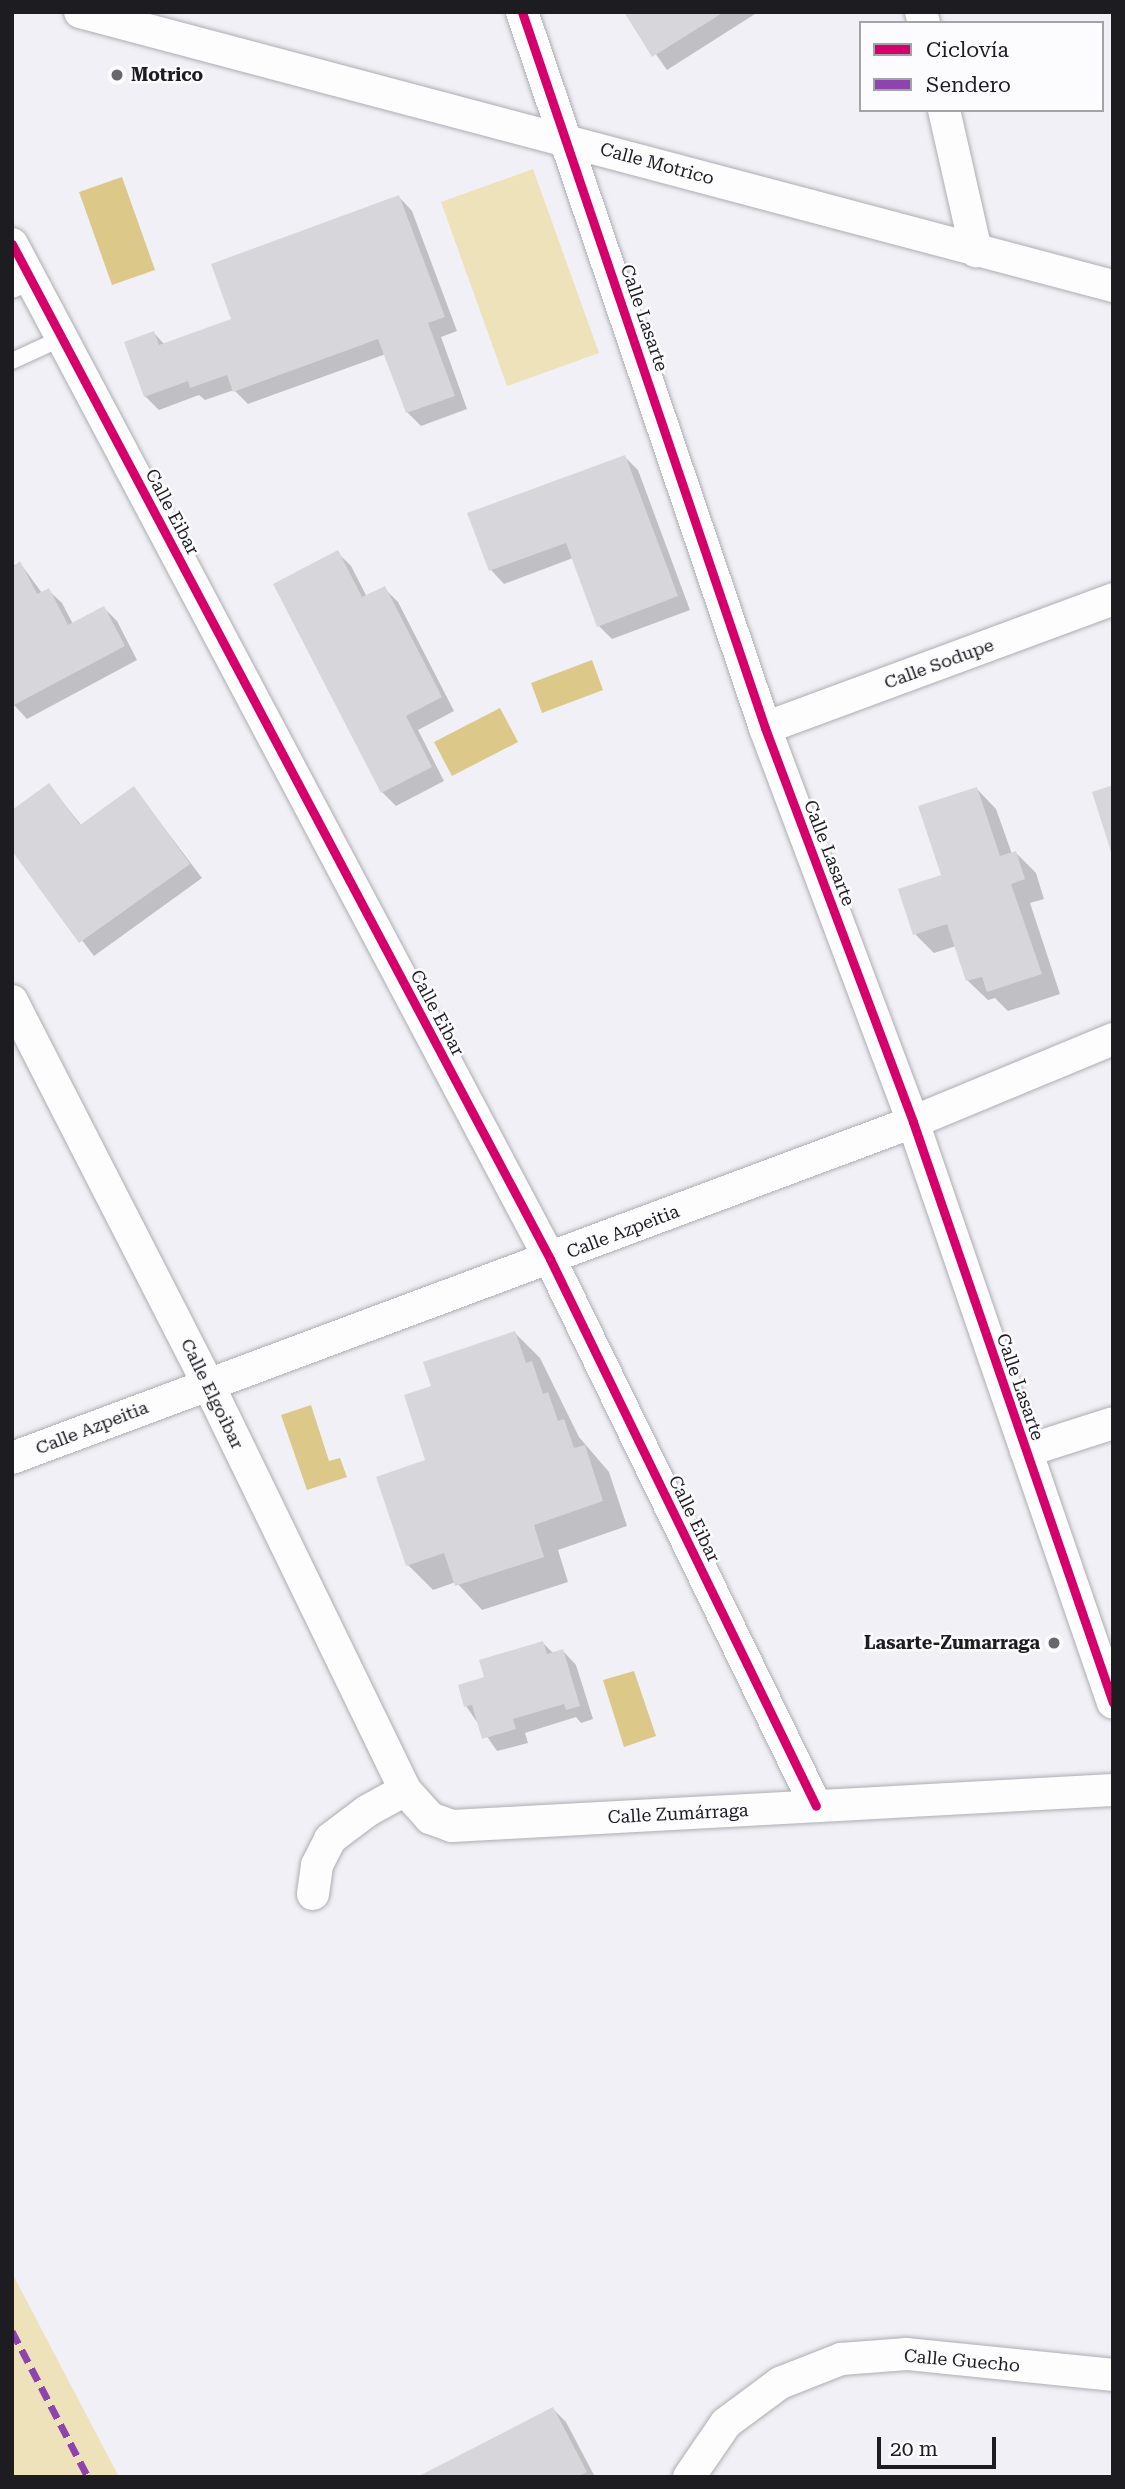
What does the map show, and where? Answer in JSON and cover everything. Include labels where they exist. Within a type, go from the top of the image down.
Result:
[{"type":"street","name":"Calle Motrico","points":[[79,12],[1113,286]]},
{"type":"street","name":"Calle Lasarte","points":[[522,12],[568,140],[765,728],[913,1122],[1113,1703]]},
{"type":"street","points":[[944,112],[976,251]]},
{"type":"street","name":"Calle Eibar","points":[[12,244],[22,286],[62,338],[550,1259],[816,1806]]},
{"type":"street","name":"Calle Sodupe","points":[[765,728],[1113,599]]},
{"type":"street","name":"Calle Elgoibar","points":[[12,1001],[208,1384],[405,1790]]},
{"type":"street","name":"Calle Azpeitia","points":[[12,1458],[913,1122],[1113,1039]]},
{"type":"street","points":[[1026,1451],[1113,1423]]},
{"type":"street","points":[[313,1894],[317,1866],[330,1839],[367,1811],[405,1790]]},
{"type":"street","name":"Calle Zumárraga","points":[[405,1790],[430,1818],[452,1826],[1113,1790]]},
{"type":"street","name":"Calle Guecho","points":[[690,2477],[726,2423],[780,2383],[841,2359],[907,2354],[1113,2375]]},
{"type":"lane","points":[[12,361],[62,338]]},
{"type":"shaded area","points":[[533,169],[599,353],[507,386],[441,202]]},
{"type":"shaded area","points":[[122,177],[155,270],[112,285],[79,192]]},
{"type":"shaded area","points":[[592,660],[603,690],[542,713],[531,683]]},
{"type":"shaded area","points":[[500,708],[518,742],[452,776],[434,742]]},
{"type":"shaded area","points":[[311,1405],[329,1461],[340,1458],[347,1477],[307,1490],[281,1415]]},
{"type":"shaded area","points":[[634,1671],[656,1736],[624,1747],[603,1680]]},
{"type":"shaded area","points":[[12,2273],[119,2477],[12,2477]]},
{"type":"building","points":[[624,12],[724,12],[652,57]]},
{"type":"building","points":[[399,195],[445,317],[428,323],[455,396],[406,413],[378,339],[233,392],[227,375],[190,388],[188,381],[144,397],[124,342],[154,331],[159,345],[231,319],[211,264]]},
{"type":"building","points":[[625,455],[678,596],[597,627],[566,543],[489,571],[467,513]]},
{"type":"building","points":[[338,550],[362,597],[385,586],[442,697],[406,716],[432,767],[381,793],[273,584]]},
{"type":"building","points":[[20,561],[37,594],[49,588],[68,625],[104,606],[125,646],[12,706],[12,568]]},
{"type":"building","points":[[49,783],[80,825],[134,786],[190,864],[79,943],[12,851],[12,810]]},
{"type":"building","points":[[1113,785],[1113,855],[1112,855],[1092,792]]},
{"type":"building","points":[[977,787],[1000,856],[1016,851],[1025,879],[1011,884],[1042,974],[987,992],[982,977],[966,981],[947,924],[913,935],[898,889],[941,875],[918,806]]},
{"type":"building","points":[[515,1331],[526,1363],[532,1361],[543,1394],[548,1392],[558,1421],[564,1419],[574,1448],[585,1445],[603,1501],[534,1525],[544,1557],[455,1586],[444,1553],[406,1566],[376,1477],[425,1460],[404,1395],[431,1386],[423,1362]]},
{"type":"building","points":[[543,1641],[547,1654],[563,1649],[580,1706],[566,1710],[564,1704],[513,1719],[516,1729],[482,1739],[472,1705],[464,1707],[458,1685],[484,1677],[479,1660]]},
{"type":"building","points":[[553,2407],[587,2472],[577,2477],[417,2477]]},
{"type":"marked path","points":[[12,2331],[88,2477]]},
{"type":"cycle path","points":[[522,12],[765,728],[913,1122],[1113,1703]]},
{"type":"cycle path","points":[[12,244],[550,1259],[816,1806]]},
{"type":"place","name":"Motrico","points":[[117,75]]},
{"type":"place","name":"Lasarte-Zumarraga","points":[[1054,1643]]}]
